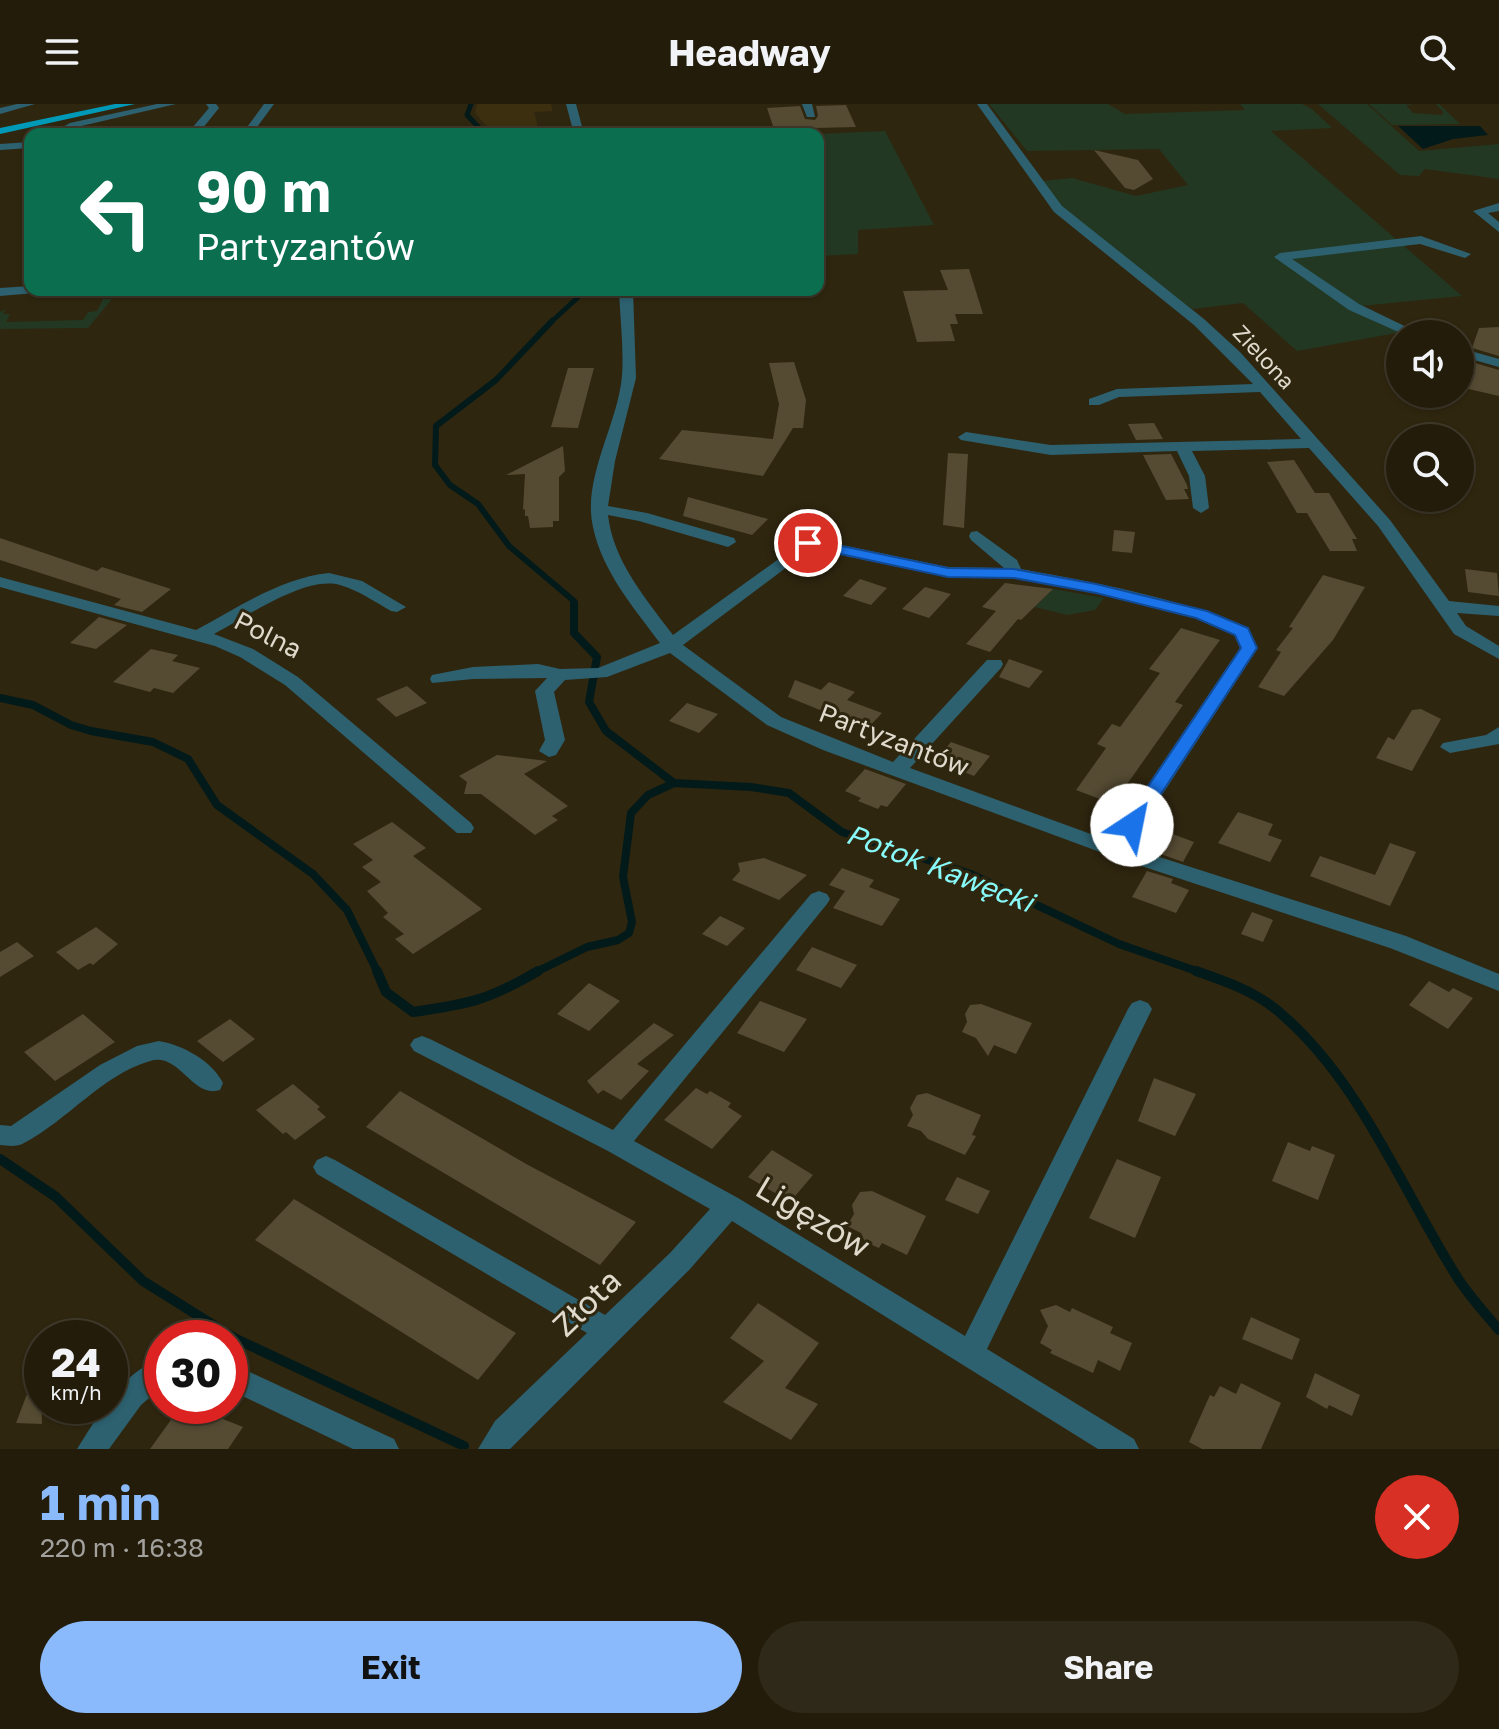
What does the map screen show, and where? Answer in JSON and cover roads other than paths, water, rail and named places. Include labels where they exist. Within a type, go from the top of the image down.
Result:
[{"type":"main road","points":[[1,129],[107,104]]},
{"type":"main road","points":[[1,129],[130,104]]},
{"type":"street","points":[[0,111],[30,104]]},
{"type":"street","points":[[70,128],[171,104]]},
{"type":"street","points":[[197,128],[214,108],[211,104]]},
{"type":"street","points":[[251,128],[269,104]]},
{"type":"street","points":[[571,104],[577,128]]},
{"type":"street","name":"Zielona","points":[[982,104],[1062,214],[1199,322],[1265,388],[1384,523],[1460,630],[1499,654]]},
{"type":"street","points":[[0,147],[24,145]]},
{"type":"street","points":[[1499,207],[1479,211],[1499,228]]},
{"type":"street","points":[[1386,321],[1354,307],[1280,257],[1421,240],[1465,254]]},
{"type":"street","points":[[0,292],[24,290]]},
{"type":"street","name":"Partyzantów","points":[[626,296],[629,378],[607,461],[599,509],[601,528],[623,580],[671,645],[774,721],[1115,850],[1398,942],[1499,983]]},
{"type":"street","points":[[1474,356],[1499,363]]},
{"type":"street","points":[[1094,402],[1117,393],[1265,388]]},
{"type":"street","points":[[966,437],[1051,450],[1314,443]]},
{"type":"street","points":[[1182,447],[1197,476],[1201,508]]},
{"type":"street","points":[[599,509],[641,516],[728,542]]},
{"type":"street","points":[[977,536],[1011,564],[1014,573]]},
{"type":"street","points":[[439,679],[473,673],[525,671],[569,675],[600,673],[671,645],[808,543],[948,572],[1014,573],[1166,609],[1201,614],[1242,632],[1249,648],[1115,850]]},
{"type":"street","points":[[197,636],[308,581],[330,577],[363,589],[397,607]]},
{"type":"street","name":"Polna","points":[[0,582],[252,654],[288,676],[393,770],[464,828]]},
{"type":"street","points":[[1441,606],[1499,611]]},
{"type":"street","points":[[897,770],[994,664]]},
{"type":"street","points":[[549,751],[555,740],[544,691],[569,675]]},
{"type":"street","points":[[1450,747],[1492,740],[1499,733]]},
{"type":"street","points":[[617,1144],[819,899]]},
{"type":"street","points":[[971,1353],[1140,1009]]},
{"type":"street","name":"Ligęzów","points":[[422,1045],[617,1144],[729,1206],[1124,1449]]},
{"type":"street","points":[[0,1135],[15,1136],[132,1056],[159,1050],[181,1058],[211,1083]]},
{"type":"street","points":[[326,1167],[608,1331]]},
{"type":"street","name":"Złota","points":[[493,1449],[505,1431],[680,1261],[729,1206]]},
{"type":"street","points":[[92,1449],[122,1405],[144,1383]]},
{"type":"street","points":[[248,1385],[384,1449]]},
{"type":"water","points":[[1398,126],[1480,126],[1488,135],[1453,139],[1423,149]]},
{"type":"waterway","points":[[471,104],[467,115],[479,128]]},
{"type":"waterway","points":[[551,322],[579,296]]},
{"type":"waterway","points":[[551,322],[496,380],[436,426],[435,465],[450,485],[478,504],[509,546],[574,601],[574,633],[597,657],[589,702],[606,731],[674,783]]},
{"type":"waterway","name":"Potok Kawęcki","points":[[0,698],[33,705],[71,725],[91,731],[153,742],[188,759],[217,805],[313,874],[347,910],[378,973]]},
{"type":"waterway","name":"Potok Kawęcki","points":[[537,971],[587,947],[618,940],[629,933],[632,922],[623,877],[631,813],[648,795],[674,783]]},
{"type":"waterway","name":"Potok Kawęcki","points":[[674,783],[751,787],[789,793],[842,832],[971,874],[1119,944],[1202,973]]},
{"type":"waterway","name":"Potok Kawęcki","points":[[377,971],[386,992],[413,1012],[478,999],[506,989],[537,971]]},
{"type":"waterway","name":"Potok Kawęcki","points":[[1196,971],[1249,992],[1278,1011],[1333,1069],[1377,1136],[1457,1277],[1499,1330]]},
{"type":"waterway","points":[[0,1159],[56,1197],[143,1281],[234,1338],[464,1446]]}]
